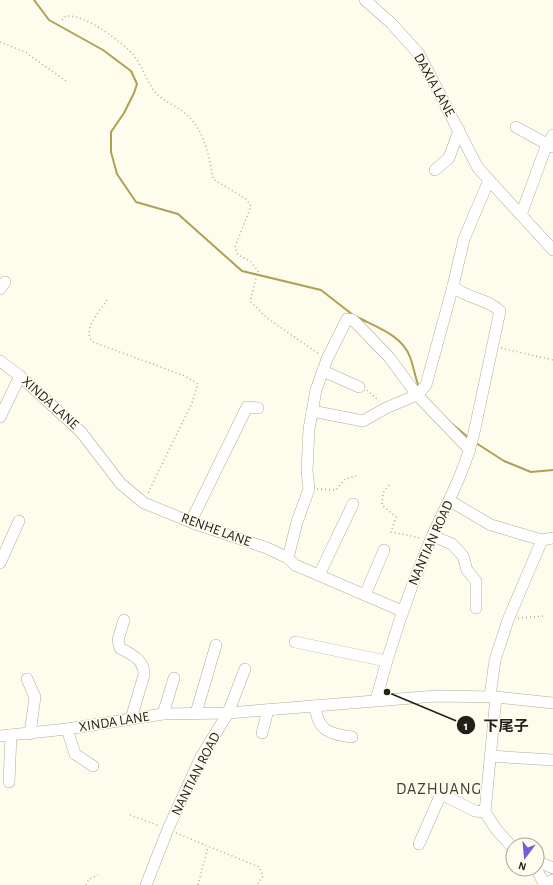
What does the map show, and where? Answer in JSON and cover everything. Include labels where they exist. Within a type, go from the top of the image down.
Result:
[{"type":"main road","points":[[545,885],[553,881]]},
{"type":"street","name":"DAXIA LANE","points":[[365,0],[391,23],[419,54],[478,168],[553,250]]},
{"type":"street","points":[[516,128],[551,142],[521,215]]},
{"type":"street","points":[[435,170],[449,158],[459,130]]},
{"type":"street","points":[[312,411],[363,421],[421,391],[453,286],[464,239],[489,180]]},
{"type":"street","points":[[453,286],[460,293],[494,305],[500,311],[472,442]]},
{"type":"street","points":[[288,558],[297,522],[309,489],[307,471],[309,429],[312,411],[327,359],[347,319],[352,320],[472,442]]},
{"type":"street","name":"XINDA LANE","points":[[0,361],[20,376],[81,432],[120,484],[144,503]]},
{"type":"street","points":[[323,371],[359,387]]},
{"type":"street","points":[[0,417],[20,376]]},
{"type":"street","points":[[193,523],[193,517],[247,407],[258,408]]},
{"type":"street","name":"NANTIAN ROAD","points":[[376,700],[386,661],[402,611],[432,538],[450,501],[472,442]]},
{"type":"street","points":[[450,501],[491,525],[548,539],[508,620],[495,660],[490,756],[485,812],[496,829],[505,839]]},
{"type":"street","name":"RENHE LANE","points":[[144,503],[193,523],[267,548],[288,558],[295,565],[402,611]]},
{"type":"street","points":[[319,575],[353,504]]},
{"type":"street","points":[[0,563],[19,521]]},
{"type":"street","points":[[432,538],[452,544],[463,556],[467,570],[476,581],[476,608]]},
{"type":"street","points":[[366,595],[384,550]]},
{"type":"street","points":[[124,620],[118,640],[120,648],[141,661],[144,668],[144,675],[131,719]]},
{"type":"street","points":[[295,642],[386,661]]},
{"type":"street","points":[[196,713],[216,645]]},
{"type":"street","name":"NANTIAN ROAD","points":[[146,885],[168,829],[201,757],[228,713],[245,669]]},
{"type":"street","points":[[163,714],[174,678]]},
{"type":"street","points":[[27,679],[35,697],[30,734]]},
{"type":"street","points":[[228,713],[436,696],[493,697],[553,703]]},
{"type":"street","points":[[315,706],[317,720],[323,728],[337,735],[352,737]]},
{"type":"street","points":[[262,734],[268,710]]},
{"type":"street","name":"XINDA LANE","points":[[5,736],[67,729],[163,714],[228,713]]},
{"type":"street","points":[[67,729],[75,754],[93,766]]},
{"type":"street","points":[[5,736],[9,782]]},
{"type":"street","points":[[490,756],[553,760]]},
{"type":"street","points":[[419,844],[441,794],[475,812],[485,812]]},
{"type":"path","points":[[62,20],[66,16],[73,15],[92,22],[134,56],[155,92],[187,115],[207,145],[213,179],[246,199],[251,206],[235,247],[238,255],[250,261],[258,270],[250,300],[267,318],[327,359]]},
{"type":"path","points":[[0,42],[25,52],[66,81]]},
{"type":"path","points":[[107,300],[88,329],[89,338],[93,342],[185,376],[198,384],[192,403],[144,503]]},
{"type":"path","points":[[492,346],[553,360]]},
{"type":"path","points":[[359,387],[371,392],[386,408]]},
{"type":"path","points":[[309,489],[336,490],[344,479],[356,476]]},
{"type":"path","points":[[389,485],[383,493],[382,505],[396,517],[392,532],[432,538]]},
{"type":"path","points":[[508,620],[544,616]]},
{"type":"path","points":[[130,815],[168,829],[258,867],[263,876],[257,885]]},
{"type":"path","points":[[198,885],[208,847]]},
{"type":"path","points":[[86,885],[88,879],[98,875]]},
{"type":"waterway","points":[[34,0],[49,20],[103,50],[131,71],[137,84],[124,113],[111,132],[111,152],[117,174],[136,202],[178,214],[242,271],[321,290],[353,315]]},
{"type":"waterway","points":[[357,317],[388,332],[401,343],[410,357],[419,387]]},
{"type":"waterway","points":[[451,423],[469,438]]},
{"type":"waterway","points":[[476,443],[504,461],[531,472],[553,470]]},
{"type":"place","name":"下尾子","points":[[387,692]]},
{"type":"district","name":"DAZHUANG","points":[[439,789]]}]
